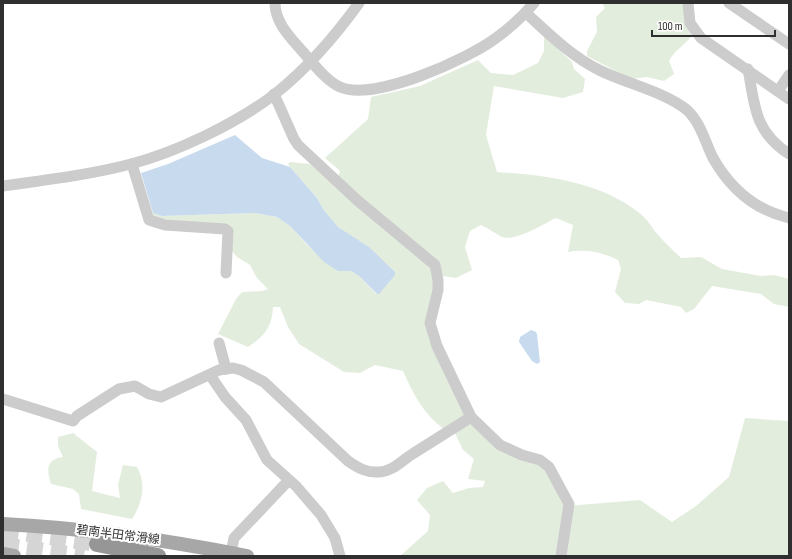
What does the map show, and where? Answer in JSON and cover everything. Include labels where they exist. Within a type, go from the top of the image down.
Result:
[{"type":"highway","points":[[97,544],[158,556]]},
{"type":"main road","name":"碧南半田常滑線","points":[[3,524],[100,531],[247,556]]},
{"type":"main road","points":[[3,554],[14,556]]},
{"type":"street","points":[[275,3],[281,24],[310,59],[341,88],[355,90],[381,87],[434,72],[459,60],[497,38],[534,3]]},
{"type":"street","points":[[3,186],[71,177],[132,164],[192,142],[274,94],[294,78],[344,24],[358,3]]},
{"type":"street","points":[[688,3],[690,23],[697,34],[789,99]]},
{"type":"street","points":[[729,3],[788,40]]},
{"type":"street","points":[[526,12],[575,57],[599,70],[670,100],[688,111],[700,127],[714,158],[744,197],[765,210],[789,218]]},
{"type":"street","points":[[748,69],[754,107],[760,123],[773,142],[789,154]]},
{"type":"street","points":[[778,91],[789,75]]},
{"type":"street","points":[[274,94],[298,145],[352,195],[434,265],[438,280],[430,323],[433,335],[471,417],[500,445],[522,455],[540,460],[549,467],[569,504],[561,556]]},
{"type":"street","points":[[132,164],[149,220],[165,225],[225,229],[228,231],[226,273]]},
{"type":"street","points":[[219,343],[226,369]]},
{"type":"street","points":[[3,400],[73,421],[77,416],[119,389],[135,386],[149,394],[161,397],[226,369],[241,370],[264,382],[348,461],[360,469],[370,472],[390,470],[471,417]]},
{"type":"street","points":[[210,375],[225,397],[246,420],[267,460],[290,480],[321,515],[335,538],[340,556]]},
{"type":"street","points":[[231,554],[234,538],[290,480]]},
{"type":"green space","points":[[602,3],[684,3],[684,20],[693,34],[669,61],[674,74],[664,81],[647,77],[631,79],[587,56],[587,51],[597,32],[596,17],[605,8]]},
{"type":"green space","points":[[544,36],[572,62],[574,69],[585,79],[583,92],[563,98],[494,86],[486,135],[497,172],[554,178],[573,182],[610,195],[642,215],[662,239],[681,258],[701,257],[722,269],[761,276],[774,275],[789,279],[789,307],[774,304],[761,294],[712,286],[694,309],[686,313],[681,307],[646,300],[639,304],[625,303],[615,292],[621,269],[618,260],[594,252],[568,252],[573,225],[556,218],[528,232],[506,238],[481,225],[470,231],[465,247],[472,270],[456,278],[442,276],[338,178],[340,171],[325,158],[368,119],[371,97],[420,86],[478,60],[491,73],[513,75],[538,63],[544,51]]},
{"type":"green space","points":[[290,162],[310,164],[430,265],[436,279],[427,324],[430,341],[467,415],[445,430],[431,418],[420,404],[403,371],[375,365],[360,373],[344,372],[299,344],[288,327],[280,307],[273,307],[269,326],[259,339],[248,347],[218,334],[236,299],[242,292],[262,291],[268,289],[257,278],[250,265],[237,257],[232,251],[231,227],[164,222],[151,216],[153,213],[162,216],[255,213],[277,217],[290,226],[308,246],[338,271],[351,271],[359,276],[376,294],[379,294],[351,236],[338,227],[323,209],[317,198],[290,167],[288,164]]},
{"type":"green space","points":[[745,418],[789,421],[789,556],[400,556],[428,531],[430,515],[417,500],[427,488],[443,481],[453,493],[469,488],[483,487],[485,481],[468,479],[474,459],[463,450],[454,431],[472,422],[495,445],[546,466],[566,506],[640,500],[672,522],[696,506],[729,477]]},
{"type":"green space","points":[[73,433],[97,452],[92,491],[120,498],[118,485],[123,465],[137,467],[142,480],[142,494],[141,500],[132,519],[81,509],[79,494],[73,489],[51,484],[48,470],[50,463],[57,458],[63,457],[58,446],[58,437]]},
{"type":"water","points":[[235,135],[262,158],[290,167],[317,198],[323,209],[338,227],[369,247],[395,272],[395,275],[379,294],[377,294],[359,276],[351,271],[338,271],[324,262],[290,226],[277,217],[255,213],[162,216],[153,213],[141,173],[168,164]]},
{"type":"water","points":[[531,330],[537,334],[540,362],[537,364],[532,361],[519,342],[520,337]]},
{"type":"tunnel","points":[[3,530],[97,544]]},
{"type":"tunnel","points":[[3,545],[84,556]]}]
